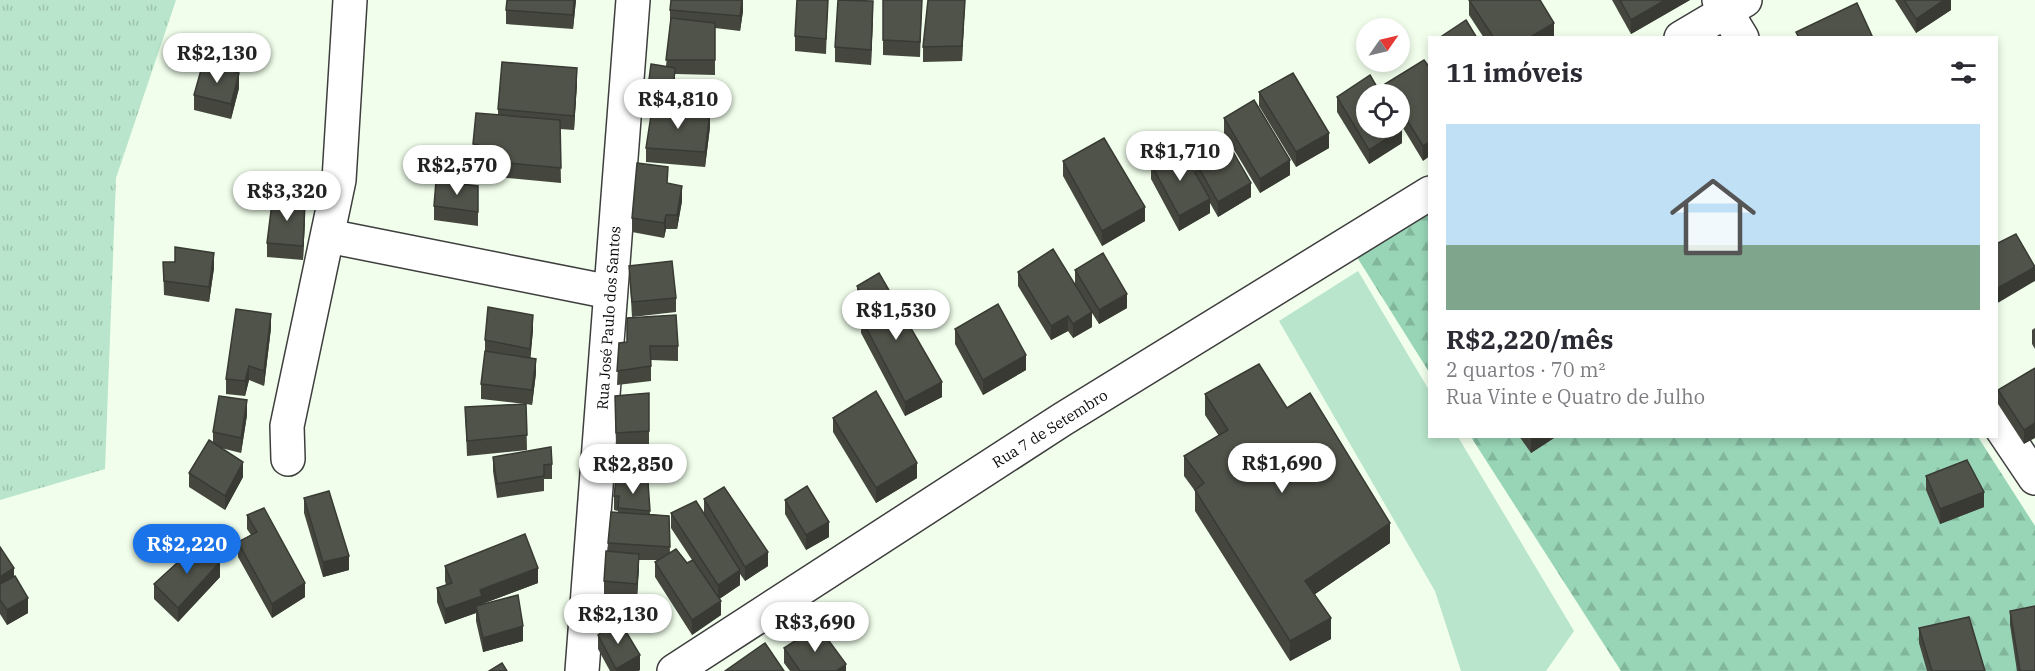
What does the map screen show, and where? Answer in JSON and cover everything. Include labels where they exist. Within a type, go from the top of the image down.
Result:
[{"type":"street","points":[[288,459],[287,426],[339,180],[351,0]]},
{"type":"street","name":"Rua José Paulo dos Santos","points":[[582,671],[633,0]]},
{"type":"street","points":[[1684,36],[1728,3],[1741,36]]},
{"type":"street","name":"Rua 7 de Setembro","points":[[674,671],[1063,419],[1428,194]]},
{"type":"street","points":[[328,236],[610,292]]},
{"type":"street","points":[[1998,423],[2035,478]]},
{"type":"green space","points":[[0,0],[176,0],[116,178],[105,469],[0,500]]},
{"type":"green space","points":[[1428,210],[1428,370],[1355,254]]},
{"type":"green space","points":[[1358,271],[1428,388],[1428,438],[1459,438],[1574,631],[1546,671],[1461,671],[1435,591],[1279,321]]},
{"type":"green space","points":[[1472,438],[1979,438],[2035,526],[2035,671],[1621,671]]},
{"type":"building","points":[[507,0],[574,0],[573,15],[506,10]]},
{"type":"building","points":[[671,0],[742,0],[740,16],[670,10]]},
{"type":"building","points":[[797,0],[828,0],[826,39],[795,36]]},
{"type":"building","points":[[838,0],[873,1],[871,50],[835,47]]},
{"type":"building","points":[[883,0],[922,0],[920,42],[883,40]]},
{"type":"building","points":[[928,0],[965,0],[962,46],[923,47]]},
{"type":"building","points":[[1469,0],[1540,0],[1554,23],[1532,36],[1493,36]]},
{"type":"building","points":[[1620,0],[1665,0],[1631,20]]},
{"type":"building","points":[[1904,0],[1944,0],[1916,19]]},
{"type":"building","points":[[1857,3],[1872,36],[1798,36],[1796,32]]},
{"type":"building","points":[[671,18],[715,23],[715,60],[666,60]]},
{"type":"building","points":[[1466,20],[1476,36],[1442,36]]},
{"type":"building","points":[[1424,60],[1428,65],[1428,143],[1423,146],[1410,125],[1410,84],[1385,84],[1404,72],[1410,72],[1410,69]]},
{"type":"building","points":[[502,62],[577,68],[574,116],[498,109]]},
{"type":"building","points":[[203,63],[239,73],[231,104],[194,95]]},
{"type":"building","points":[[651,64],[675,68],[674,80],[694,80],[693,107],[646,103]]},
{"type":"building","points":[[1293,73],[1329,133],[1296,152],[1259,92]]},
{"type":"building","points":[[1370,75],[1375,84],[1356,84]]},
{"type":"building","points":[[1356,84],[1356,128],[1337,97]]},
{"type":"building","points":[[1254,100],[1290,160],[1260,179],[1224,118]]},
{"type":"building","points":[[652,109],[710,112],[705,152],[646,148]]},
{"type":"building","points":[[476,113],[560,120],[561,168],[477,160],[482,146],[473,144]]},
{"type":"building","points":[[1104,138],[1145,207],[1102,231],[1063,161]]},
{"type":"building","points":[[1362,138],[1388,138],[1369,150]]},
{"type":"building","points":[[1228,143],[1251,183],[1218,202],[1195,161]]},
{"type":"building","points":[[1181,148],[1210,199],[1179,216],[1151,164]]},
{"type":"building","points":[[637,163],[668,167],[667,183],[682,186],[677,215],[666,215],[664,223],[632,218]]},
{"type":"building","points":[[436,181],[478,186],[478,212],[434,206]]},
{"type":"building","points":[[273,195],[305,203],[303,246],[267,243]]},
{"type":"building","points":[[2016,234],[2035,267],[1998,288],[1998,243]]},
{"type":"building","points":[[175,247],[214,253],[209,287],[164,281],[163,262],[175,262]]},
{"type":"building","points":[[1053,249],[1092,312],[1073,324],[1068,316],[1051,326],[1018,272]]},
{"type":"building","points":[[1103,253],[1127,294],[1099,310],[1075,270]]},
{"type":"building","points":[[672,261],[676,298],[632,302],[629,266]]},
{"type":"building","points":[[879,273],[942,382],[905,402],[861,318],[870,311],[857,286]]},
{"type":"building","points":[[998,304],[1026,355],[983,380],[955,329]]},
{"type":"building","points":[[488,307],[533,315],[530,349],[485,340]]},
{"type":"building","points":[[236,309],[271,314],[264,371],[249,366],[245,381],[226,379]]},
{"type":"building","points":[[676,315],[678,346],[650,346],[651,366],[617,371],[619,343],[627,342],[627,318]]},
{"type":"building","points":[[485,351],[536,359],[532,390],[481,384]]},
{"type":"building","points":[[1259,364],[1287,408],[1310,393],[1390,523],[1305,581],[1331,618],[1290,641],[1195,490],[1204,483],[1184,456],[1228,430],[1205,394]]},
{"type":"building","points":[[2035,368],[2035,423],[2024,430],[1998,390]]},
{"type":"building","points":[[876,391],[917,463],[876,488],[833,418]]},
{"type":"building","points":[[649,393],[649,431],[616,433],[615,396]]},
{"type":"building","points":[[219,396],[247,400],[241,438],[213,432]]},
{"type":"building","points":[[526,404],[527,435],[467,441],[465,407]]},
{"type":"building","points":[[209,440],[243,462],[225,496],[189,473]]},
{"type":"building","points":[[551,447],[552,464],[544,465],[544,476],[497,484],[493,457]]},
{"type":"building","points":[[1967,460],[1984,492],[1940,509],[1926,476]]},
{"type":"building","points":[[616,479],[648,482],[650,511],[618,508],[619,496],[614,496]]},
{"type":"building","points":[[807,486],[829,522],[806,535],[785,500]]},
{"type":"building","points":[[724,487],[768,552],[745,567],[704,499]]},
{"type":"building","points":[[329,491],[349,556],[323,562],[304,498]]},
{"type":"building","points":[[696,501],[740,570],[718,585],[671,513]]},
{"type":"building","points":[[264,508],[305,583],[272,604],[238,542],[257,532],[247,515]]},
{"type":"building","points":[[611,512],[669,516],[670,547],[608,543]]},
{"type":"building","points":[[525,534],[538,568],[480,590],[482,596],[445,609],[437,588],[452,583],[445,566]]},
{"type":"building","points":[[200,542],[220,562],[178,608],[154,584]]},
{"type":"building","points":[[0,547],[14,568],[0,577]]},
{"type":"building","points":[[676,549],[687,563],[693,560],[721,601],[692,620],[655,562]]},
{"type":"building","points":[[606,551],[639,554],[637,584],[604,581]]},
{"type":"building","points":[[15,576],[28,598],[7,610],[0,600],[0,584]]},
{"type":"building","points":[[518,595],[523,626],[483,638],[476,606]]},
{"type":"building","points":[[2035,606],[2035,671],[2020,671],[2010,611]]},
{"type":"building","points":[[1969,617],[1985,671],[1932,671],[1919,628]]},
{"type":"building","points":[[619,620],[640,655],[616,669],[598,635]]},
{"type":"building","points":[[818,626],[846,664],[836,671],[800,671],[784,648]]},
{"type":"building","points":[[765,643],[784,671],[725,671]]},
{"type":"building","points":[[502,663],[507,671],[489,671]]}]
